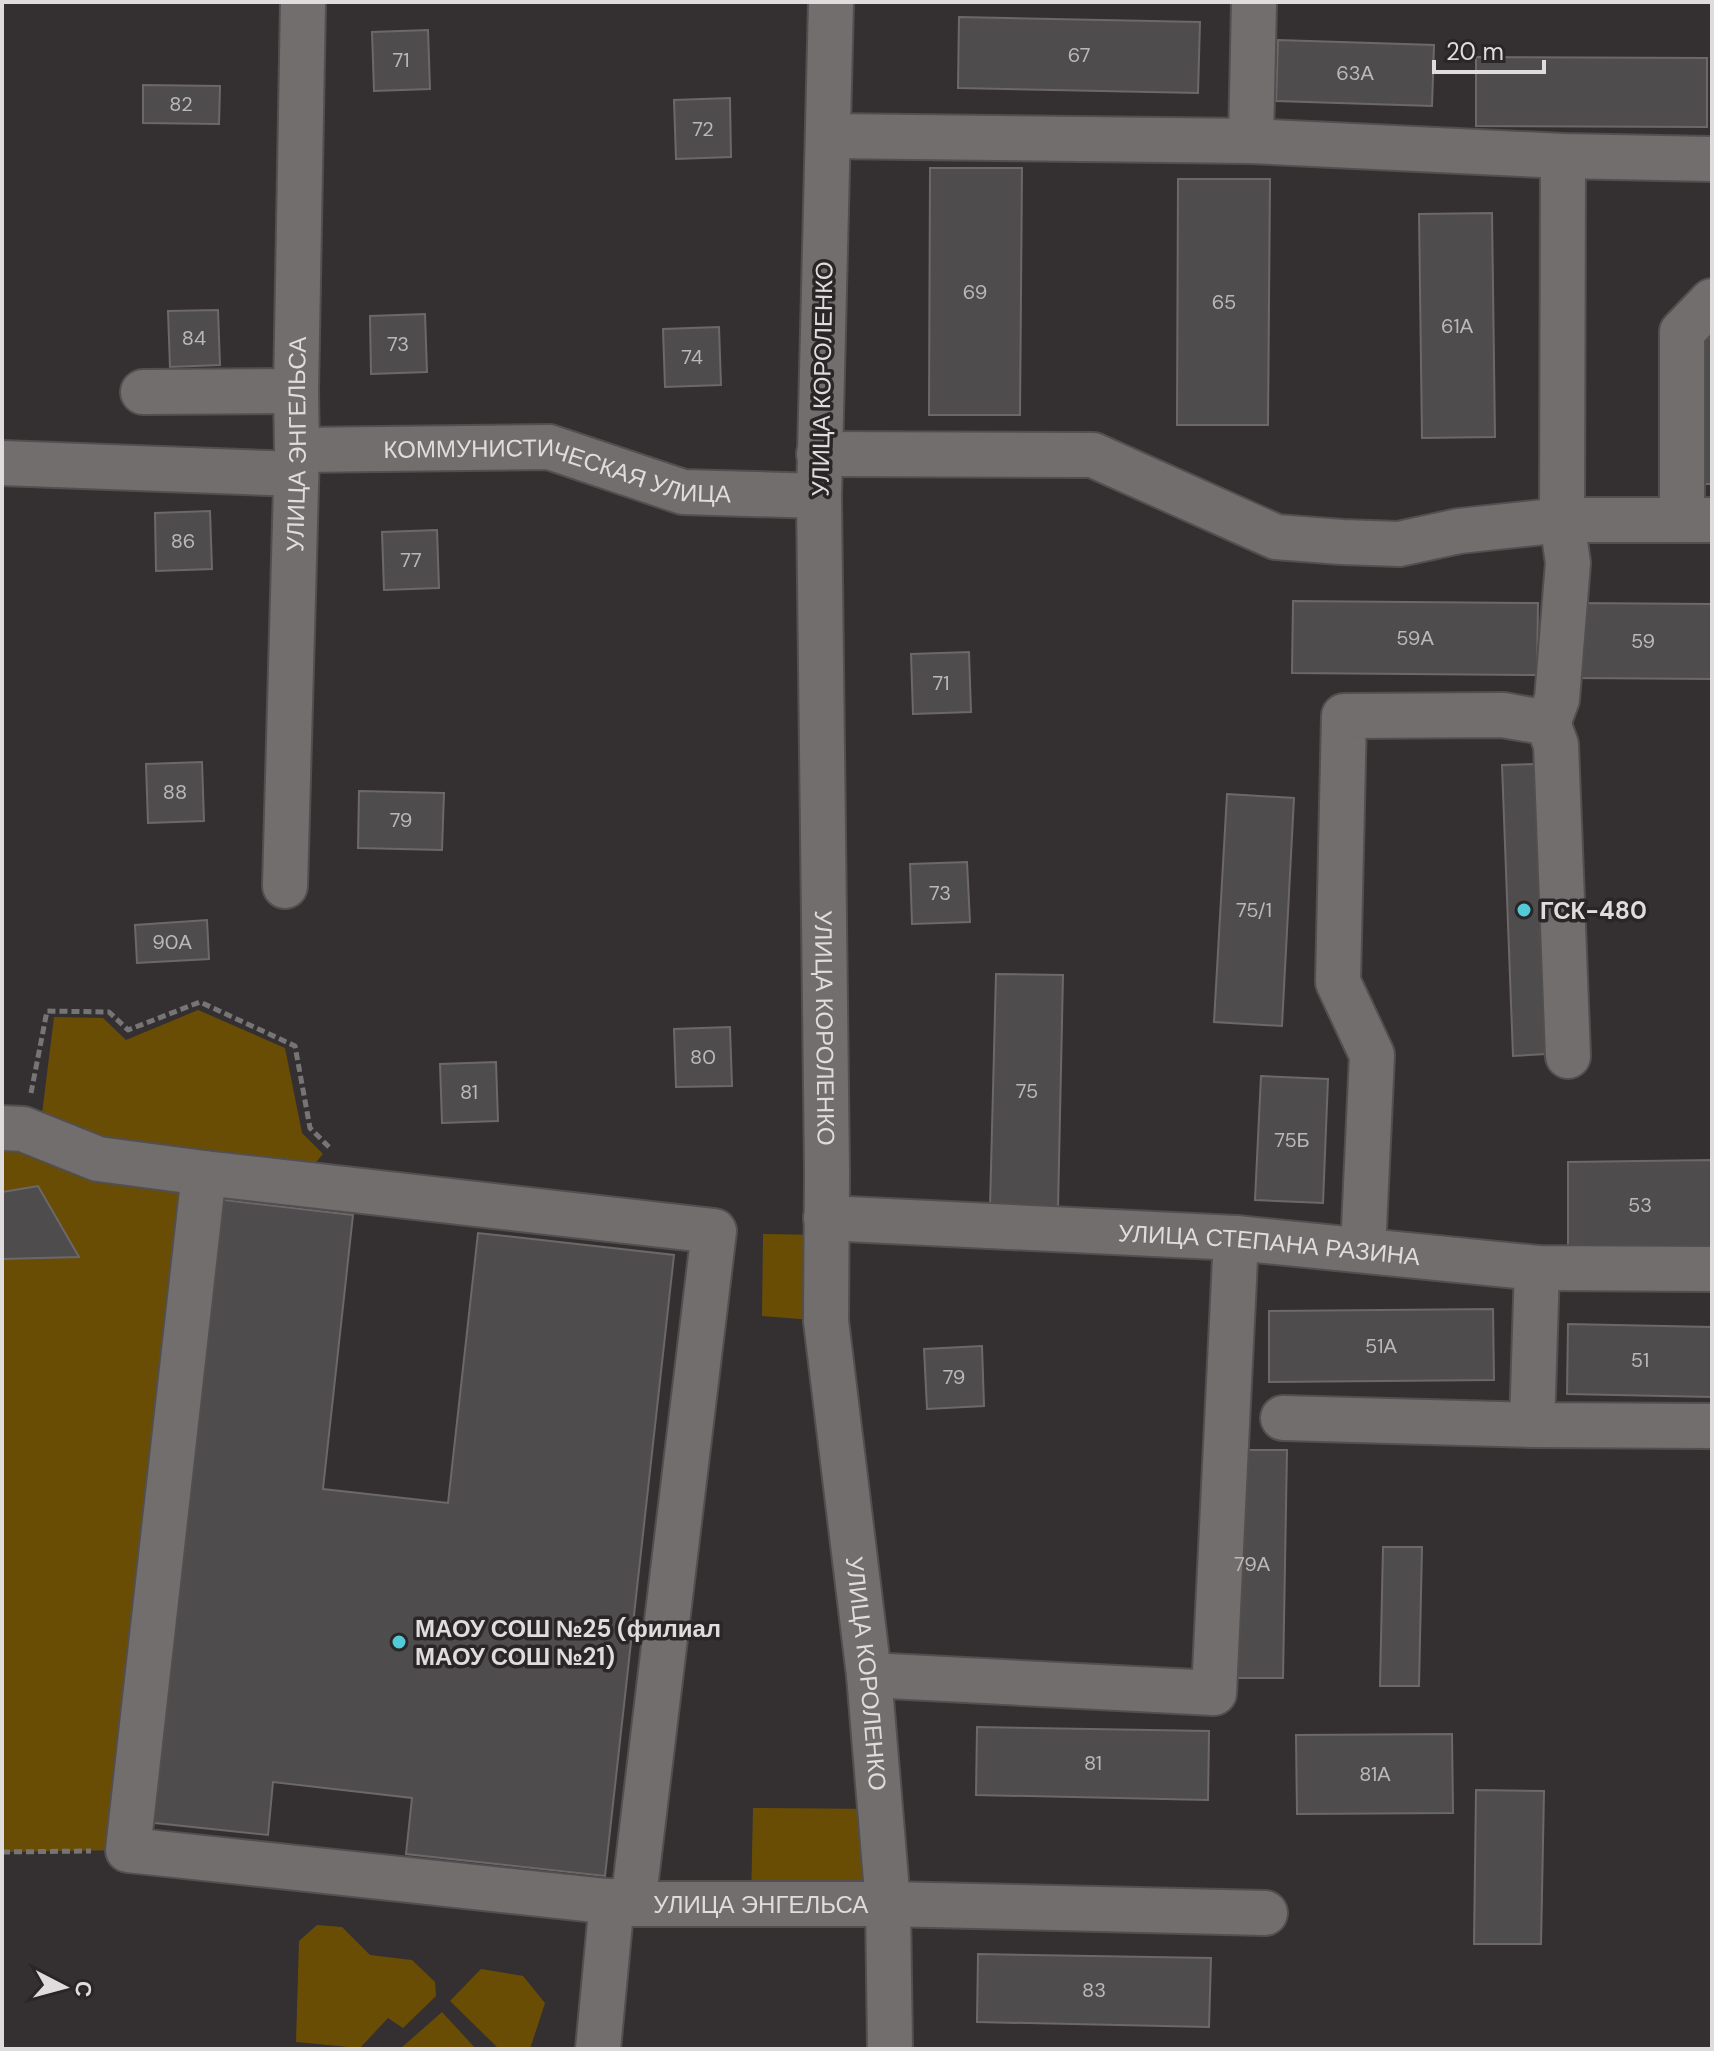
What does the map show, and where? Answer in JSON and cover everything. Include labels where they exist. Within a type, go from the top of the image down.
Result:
[{"type":"street","name":"УЛИЦА ЭНГЕЛЬСА","points":[[285,886],[303,2]]},
{"type":"street","name":"УЛИЦА КОРОЛЕНКО","points":[[831,2],[819,475],[826,1321],[869,1675],[888,1904],[890,2049]]},
{"type":"street","points":[[1251,141],[1254,2]]},
{"type":"street","points":[[829,136],[1251,141],[1563,156],[1712,159]]},
{"type":"street","points":[[1563,156],[1562,520],[1568,563],[1557,699],[1548,723],[1556,745],[1568,1056]]},
{"type":"street","points":[[1697,520],[1682,332],[1712,301]]},
{"type":"street","points":[[143,392],[296,391]]},
{"type":"street","name":"КОММУНИСТИЧЕСКАЯ УЛИЦА","points":[[2,463],[296,462],[549,447],[683,492],[819,475],[1093,455],[1276,537],[1399,544],[1459,531],[1562,520],[1697,520]]},
{"type":"street","points":[[1363,1250],[1372,1055],[1338,982],[1344,716],[1503,715],[1548,723]]},
{"type":"street","points":[[13,1129],[98,1159],[714,1231],[623,1902],[598,2049]]},
{"type":"street","points":[[128,1850],[204,1173]]},
{"type":"street","name":"УЛИЦА СТЕПАНА РАЗИНА","points":[[826,1218],[1236,1238],[1537,1268],[1712,1269]]},
{"type":"street","points":[[869,1675],[1214,1693],[1236,1238]]},
{"type":"street","points":[[1532,1425],[1537,1268]]},
{"type":"street","points":[[1283,1418],[1712,1426]]},
{"type":"street","name":"УЛИЦА ЭНГЕЛЬСА","points":[[128,1850],[623,1902],[888,1904],[1265,1913]]},
{"type":"path","points":[[13,1129],[47,1011],[109,1012],[128,1030],[200,1002],[295,1046],[310,1128],[331,1150]]},
{"type":"path","points":[[2,1852],[128,1850]]},
{"type":"shaded area","points":[[198,1010],[285,1048],[302,1133],[323,1154],[307,1173],[103,1150],[41,1122],[54,1017],[103,1018],[126,1040]]},
{"type":"shaded area","points":[[2,1128],[204,1173],[128,1850],[2,1852]]},
{"type":"shaded area","points":[[763,1234],[827,1235],[826,1321],[762,1316]]},
{"type":"shaded area","points":[[753,1808],[880,1809],[888,1904],[751,1903]]},
{"type":"shaded area","points":[[317,1925],[342,1927],[370,1955],[412,1960],[435,1982],[436,1996],[403,2028],[388,2018],[360,2048],[296,2042],[299,1941]]},
{"type":"shaded area","points":[[481,1969],[523,1976],[545,2003],[530,2049],[499,2049],[450,2001]]},
{"type":"shaded area","points":[[442,2012],[476,2049],[400,2049]]},
{"type":"building","points":[[959,17],[1200,22],[1198,93],[958,88]]},
{"type":"building","points":[[428,30],[430,89],[374,91],[372,32]]},
{"type":"building","points":[[1278,40],[1434,45],[1432,106],[1276,101]]},
{"type":"building","points":[[1476,57],[1707,58],[1707,127],[1476,126]]},
{"type":"building","points":[[143,85],[220,86],[219,124],[143,123]]},
{"type":"building","points":[[730,98],[731,157],[676,159],[674,100]]},
{"type":"building","points":[[930,168],[1022,168],[1020,415],[929,415]]},
{"type":"building","points":[[1178,179],[1270,179],[1268,425],[1177,425]]},
{"type":"building","points":[[1492,213],[1495,437],[1422,438],[1419,214]]},
{"type":"building","points":[[218,310],[220,365],[170,367],[168,311]]},
{"type":"building","points":[[425,314],[427,372],[371,374],[370,316]]},
{"type":"building","points":[[719,327],[721,385],[665,387],[663,329]]},
{"type":"building","points":[[1704,338],[1712,338],[1712,484],[1702,484]]},
{"type":"building","points":[[210,511],[212,569],[156,571],[155,513]]},
{"type":"building","points":[[437,530],[439,588],[384,590],[382,532]]},
{"type":"building","points":[[1293,601],[1538,603],[1537,675],[1292,673]]},
{"type":"building","points":[[1575,603],[1712,604],[1712,679],[1574,678]]},
{"type":"building","points":[[969,652],[971,712],[913,714],[911,654]]},
{"type":"building","points":[[202,762],[204,821],[148,823],[146,764]]},
{"type":"building","name":"ГСК-480","points":[[1536,764],[1546,1054],[1513,1056],[1502,765]]},
{"type":"building","points":[[359,791],[444,793],[442,850],[358,848]]},
{"type":"building","points":[[1227,794],[1294,798],[1282,1026],[1214,1022]]},
{"type":"building","points":[[967,862],[970,922],[912,924],[910,864]]},
{"type":"building","points":[[207,920],[209,959],[137,963],[135,925]]},
{"type":"building","points":[[996,974],[1063,975],[1058,1209],[990,1207]]},
{"type":"building","points":[[730,1027],[732,1086],[676,1087],[674,1029]]},
{"type":"building","points":[[496,1062],[498,1121],[442,1123],[440,1064]]},
{"type":"building","points":[[1261,1076],[1328,1079],[1323,1203],[1255,1200]]},
{"type":"building","points":[[1712,1160],[1712,1248],[1568,1249],[1568,1162]]},
{"type":"building","points":[[38,1186],[79,1257],[2,1259],[2,1192]]},
{"type":"building","name":"МАОУ СОШ №25 (филиал МАОУ СОШ №21)","points":[[216,1199],[353,1215],[323,1489],[448,1503],[478,1233],[674,1255],[605,1876],[406,1854],[412,1798],[273,1782],[268,1835],[146,1822]]},
{"type":"building","points":[[1493,1309],[1494,1380],[1269,1382],[1269,1311]]},
{"type":"building","points":[[1568,1324],[1712,1327],[1712,1397],[1567,1394]]},
{"type":"building","points":[[982,1346],[984,1406],[927,1409],[924,1349]]},
{"type":"building","points":[[1220,1450],[1287,1450],[1283,1678],[1218,1678]]},
{"type":"building","points":[[1383,1547],[1422,1547],[1419,1686],[1380,1686]]},
{"type":"building","points":[[977,1727],[1209,1731],[1208,1800],[976,1795]]},
{"type":"building","points":[[1452,1734],[1453,1813],[1297,1814],[1296,1735]]},
{"type":"building","points":[[1476,1790],[1544,1791],[1541,1944],[1474,1944]]},
{"type":"building","points":[[978,1954],[1211,1958],[1209,2027],[977,2022]]},
{"type":"place","name":"ГСК-480","points":[[1524,910]]},
{"type":"place","name":"МАОУ СОШ №25 (филиал МАОУ СОШ №21)","points":[[399,1642]]}]
